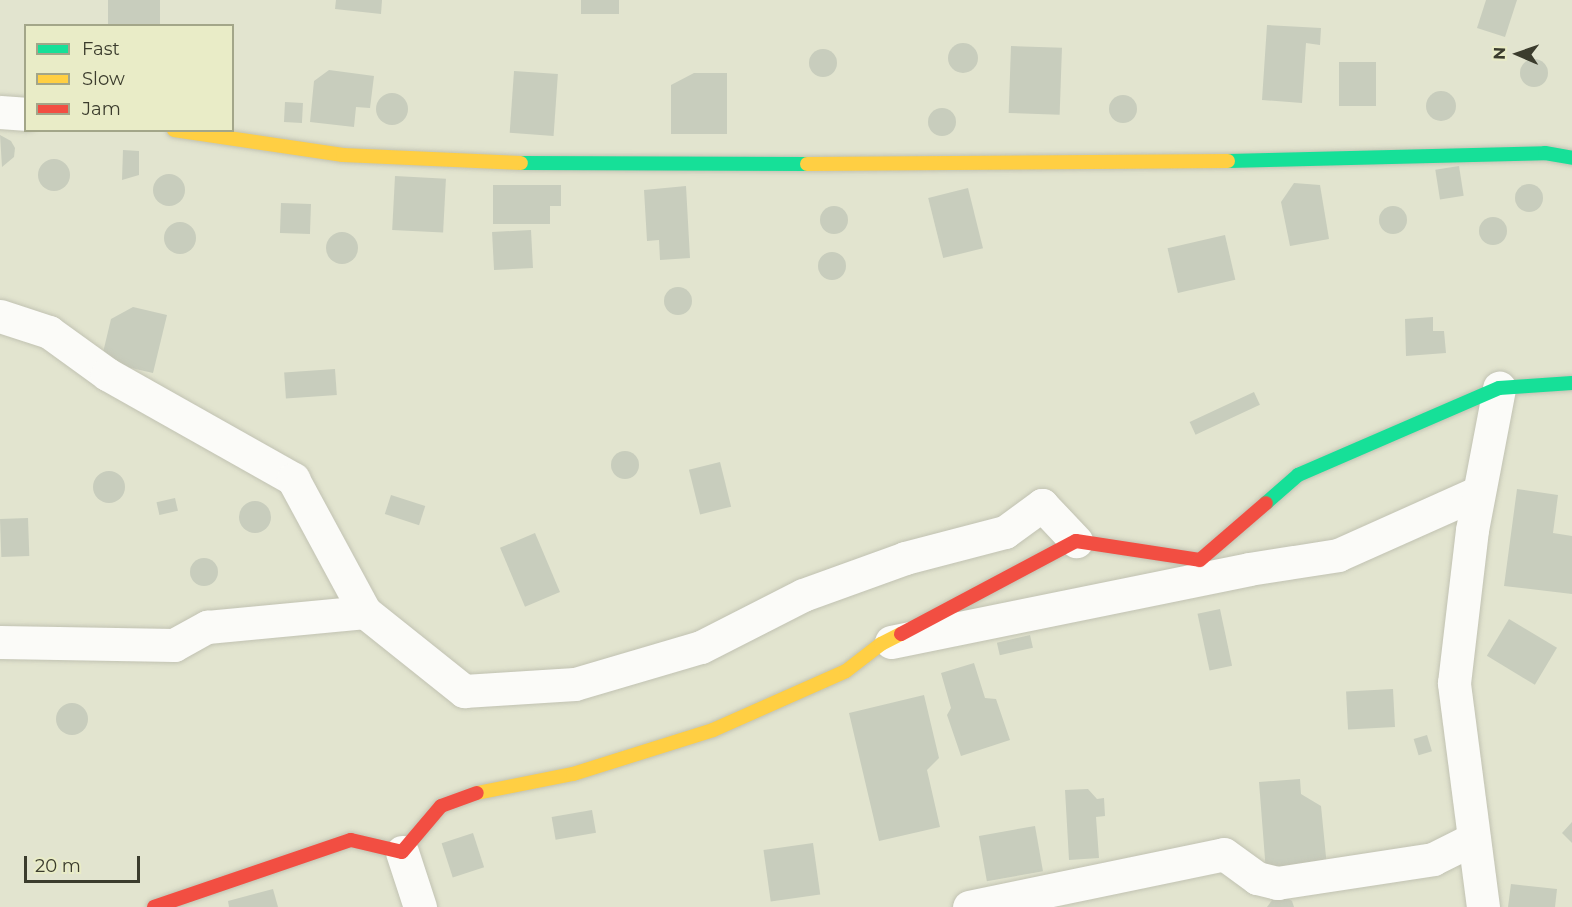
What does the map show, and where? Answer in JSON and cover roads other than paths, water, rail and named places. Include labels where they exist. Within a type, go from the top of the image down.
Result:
[{"type":"street","points":[[0,112],[24,114]]},
{"type":"street","points":[[188,132],[343,155],[555,165],[1299,161],[1545,153],[1572,158]]},
{"type":"street","points":[[0,316],[49,332],[107,374],[294,478],[365,612],[464,691],[575,684],[701,647],[802,595],[905,558],[1005,532],[1041,505],[1076,541]]},
{"type":"street","points":[[402,852],[441,806],[484,791],[573,774],[713,730],[846,671],[881,644],[1076,541],[1200,560],[1298,475],[1499,387],[1572,383]]},
{"type":"street","points":[[1483,907],[1454,683],[1479,492],[1499,387]]},
{"type":"street","points":[[881,644],[1249,569],[1338,555],[1479,492]]},
{"type":"street","points":[[0,642],[174,645],[207,627],[365,612]]},
{"type":"street","points":[[969,907],[1224,854],[1257,878],[1277,883],[1433,859],[1473,839]]},
{"type":"street","points":[[154,907],[351,840],[402,852]]},
{"type":"street","points":[[402,852],[420,907]]}]
